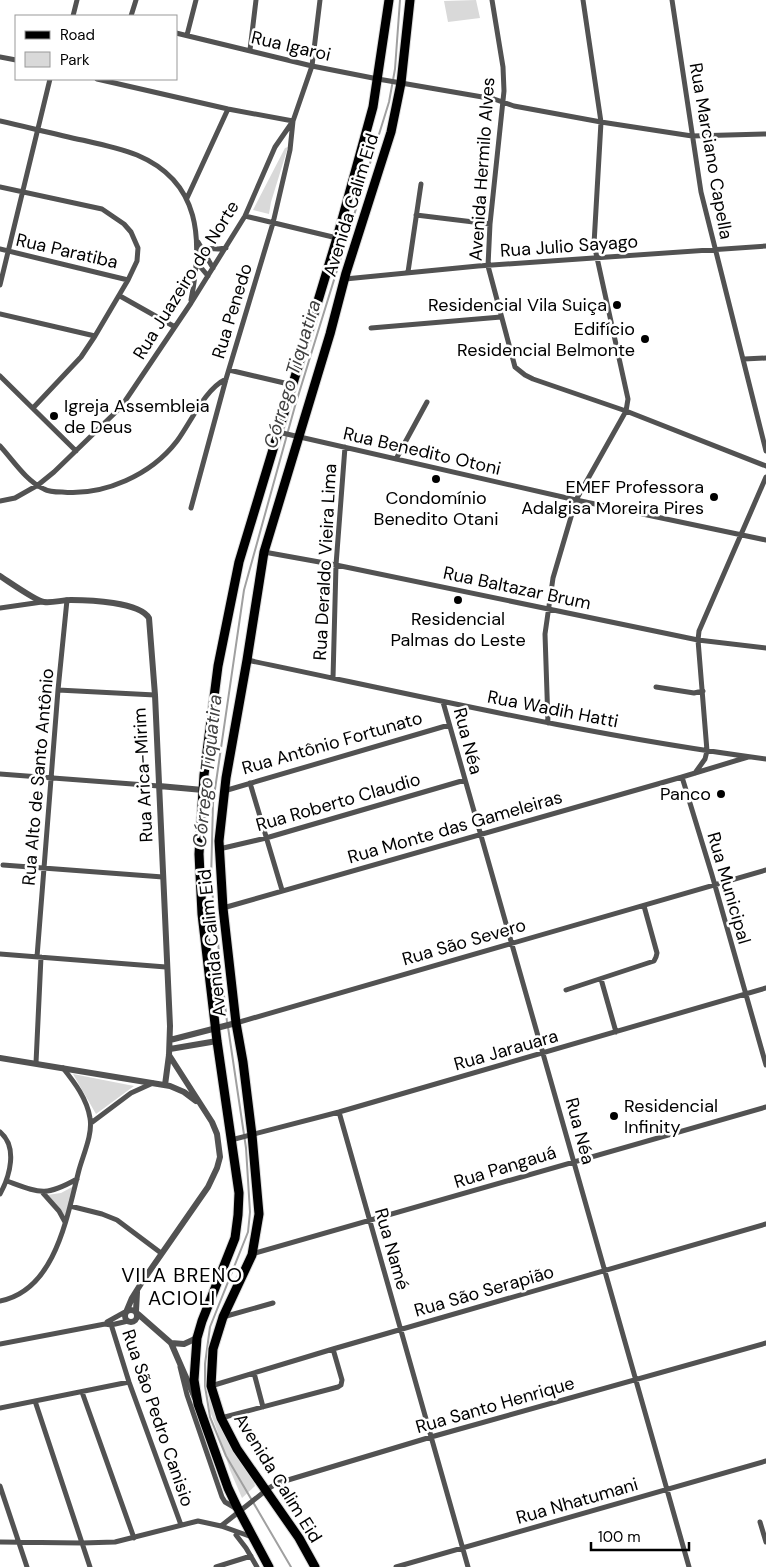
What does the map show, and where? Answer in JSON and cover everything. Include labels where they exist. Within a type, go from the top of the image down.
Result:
[{"type":"main road","name":"Avenida Calim Eid","points":[[269,1567],[239,1511],[198,1404],[194,1371],[197,1338],[202,1321],[228,1260],[237,1228],[238,1193],[217,1041],[220,1028],[200,888],[199,854],[203,790],[218,666],[239,562],[281,432],[292,384],[337,238],[373,107],[383,80],[389,0]]},
{"type":"main road","name":"Avenida Calim Eid","points":[[316,1567],[299,1538],[263,1492],[237,1449],[221,1418],[211,1386],[213,1349],[223,1317],[252,1254],[259,1214],[258,1186],[243,1062],[234,1024],[219,849],[224,791],[264,552],[295,436],[330,334],[345,279],[391,132],[410,0]]},
{"type":"main road","points":[[299,1538],[306,1557],[306,1567]]},
{"type":"main road","points":[[261,1553],[273,1567]]},
{"type":"street","points":[[73,15],[77,0]]},
{"type":"street","points":[[131,15],[136,0]]},
{"type":"street","points":[[187,35],[196,0]]},
{"type":"street","points":[[250,50],[256,0]]},
{"type":"street","name":"Rua Juazeiro do Norte","points":[[0,502],[15,498],[38,485],[121,407],[226,248],[245,216],[275,147],[293,121],[312,66],[320,0]]},
{"type":"street","name":"Avenida Hermilo Alves","points":[[492,0],[503,67],[504,102],[490,224],[488,266],[512,361],[520,371],[533,379],[626,411],[766,466]]},
{"type":"street","points":[[548,723],[545,634],[554,578],[576,500],[626,411],[628,399],[594,244],[601,122],[583,0]]},
{"type":"street","name":"Rua Marciano Capella","points":[[672,0],[701,192],[766,451]]},
{"type":"street","name":"Rua Igaroi","points":[[178,33],[312,66],[494,99],[514,106],[601,122],[692,136],[766,134]]},
{"type":"street","points":[[0,57],[15,60]]},
{"type":"street","points":[[0,285],[50,80]]},
{"type":"street","points":[[101,80],[228,109],[293,121]]},
{"type":"street","points":[[187,198],[228,109]]},
{"type":"street","points":[[0,121],[109,146],[137,155],[161,169],[172,179],[187,198],[192,211],[197,242],[198,264],[190,304]]},
{"type":"street","name":"Rua Penedo","points":[[191,508],[226,379],[273,223],[290,150],[293,121]]},
{"type":"street","points":[[408,272],[420,184]]},
{"type":"street","points":[[0,187],[102,209],[124,224],[131,232],[138,248],[137,261],[128,280],[95,336],[81,357],[33,408]]},
{"type":"street","points":[[416,215],[490,224]]},
{"type":"street","points":[[245,216],[337,238]]},
{"type":"street","points":[[197,242],[213,268]]},
{"type":"street","name":"Rua Julio Sayago","points":[[345,279],[408,272],[766,246]]},
{"type":"street","points":[[202,248],[226,248]]},
{"type":"street","name":"Rua Paratiba","points":[[0,250],[128,280]]},
{"type":"street","points":[[198,264],[208,276]]},
{"type":"street","points":[[120,296],[175,327]]},
{"type":"street","points":[[0,314],[95,336]]},
{"type":"street","points":[[371,328],[501,318]]},
{"type":"street","points":[[744,359],[766,358]]},
{"type":"street","points":[[229,370],[292,384]]},
{"type":"street","points":[[0,376],[76,451]]},
{"type":"street","points":[[0,446],[38,485],[49,491],[95,492],[132,478],[144,471],[168,451],[214,387],[226,379]]},
{"type":"street","points":[[396,459],[427,402]]},
{"type":"street","name":"Rua Benedito Otoni","points":[[281,432],[576,500],[766,540]]},
{"type":"street","name":"Rua Deraldo Vieira Lima","points":[[333,678],[336,565],[345,447]]},
{"type":"street","points":[[694,774],[705,759],[707,751],[698,640],[700,628],[766,477]]},
{"type":"street","name":"Rua Baltazar Brum","points":[[264,552],[336,565],[698,640],[766,648]]},
{"type":"street","points":[[0,576],[42,602]]},
{"type":"street","name":"Rua Arica-Mirim","points":[[0,608],[67,600],[111,603],[135,608],[146,614],[151,624],[170,1040],[170,1052],[164,1085]]},
{"type":"street","name":"Rua Alto de Santo Antônio","points":[[36,1063],[39,957],[50,778],[67,600]]},
{"type":"street","name":"Rua Wadih Hatti","points":[[247,660],[603,734],[766,760]]},
{"type":"street","points":[[656,687],[703,692]]},
{"type":"street","points":[[58,690],[155,695]]},
{"type":"street","name":"Rua Néa","points":[[444,702],[688,1567]]},
{"type":"street","name":"Rua Antônio Fortunato","points":[[224,791],[449,725]]},
{"type":"street","name":"Rua Monte das Gameleiras","points":[[223,908],[682,778],[748,757]]},
{"type":"street","points":[[0,774],[203,790]]},
{"type":"street","name":"Rua Municipal","points":[[682,778],[715,885],[766,1065]]},
{"type":"street","name":"Rua Roberto Claudio","points":[[219,849],[266,838],[465,780]]},
{"type":"street","points":[[250,783],[282,890]]},
{"type":"street","points":[[3,865],[163,877]]},
{"type":"street","name":"Rua São Severo","points":[[170,1040],[220,1028],[766,870]]},
{"type":"street","points":[[566,990],[648,963],[656,957],[657,952],[644,906]]},
{"type":"street","points":[[0,954],[166,966]]},
{"type":"street","points":[[601,979],[616,1032]]},
{"type":"street","name":"Rua Jarauara","points":[[231,1140],[339,1112],[766,988]]},
{"type":"street","points":[[131,1322],[125,1317],[132,1298],[199,1201],[217,1168],[220,1152],[217,1134],[204,1108],[170,1052],[217,1041]]},
{"type":"street","points":[[0,1058],[164,1085],[184,1092],[204,1108]]},
{"type":"street","points":[[0,1301],[23,1291],[43,1272],[54,1254],[70,1206],[91,1123],[88,1107],[81,1093],[62,1068]]},
{"type":"street","points":[[91,1123],[131,1093],[154,1083]]},
{"type":"street","name":"Rua Pangauá","points":[[252,1254],[766,1107]]},
{"type":"street","name":"Rua Namé","points":[[339,1112],[468,1567]]},
{"type":"street","points":[[0,1132],[8,1140],[10,1149],[7,1181],[0,1194]]},
{"type":"street","points":[[7,1181],[43,1192],[65,1186],[77,1179]]},
{"type":"street","points":[[43,1192],[59,1211],[65,1222]]},
{"type":"street","points":[[70,1206],[117,1220],[162,1253]]},
{"type":"street","name":"Rua São Serapião","points":[[211,1386],[400,1329],[766,1224]]},
{"type":"street","points":[[131,1322],[137,1319],[137,1292]]},
{"type":"street","points":[[223,1317],[274,1304]]},
{"type":"street","points":[[108,1323],[126,1311],[132,1309],[137,1312],[171,1343],[198,1404]]},
{"type":"street","points":[[0,1344],[108,1323],[131,1322],[154,1328]]},
{"type":"street","name":"Rua São Pedro Canisio","points":[[108,1323],[181,1525]]},
{"type":"street","points":[[171,1343],[184,1344],[197,1338]]},
{"type":"street","name":"Rua Santo Henrique","points":[[221,1526],[263,1492],[278,1483],[431,1437],[766,1342]]},
{"type":"street","points":[[221,1418],[341,1385],[342,1380],[333,1349]]},
{"type":"street","points":[[180,1362],[182,1381],[222,1497],[225,1502],[239,1511]]},
{"type":"street","points":[[254,1373],[263,1407]]},
{"type":"street","points":[[0,1408],[129,1382]]},
{"type":"street","points":[[82,1392],[134,1538]]},
{"type":"street","points":[[35,1401],[90,1567]]},
{"type":"street","name":"Rua Nhatumani","points":[[396,1567],[766,1461]]},
{"type":"street","points":[[0,1486],[28,1567]]},
{"type":"street","points":[[0,1542],[115,1542],[198,1522],[221,1526],[253,1538]]},
{"type":"street","points":[[760,1522],[766,1542]]},
{"type":"street","points":[[236,1536],[246,1548],[257,1567]]},
{"type":"street","points":[[216,1567],[251,1556]]},
{"type":"green space","points":[[476,0],[480,18],[448,22],[444,1]]},
{"type":"green space","points":[[288,147],[269,214],[253,210],[285,148]]},
{"type":"green space","points":[[73,1074],[134,1086],[96,1114]]},
{"type":"green space","points":[[74,1186],[65,1217],[47,1195],[61,1193]]},
{"type":"green space","points":[[207,1383],[223,1427],[252,1474],[255,1486],[242,1498],[230,1470],[210,1411]]},
{"type":"waterway","name":"Córrego Tiquatira","points":[[227,1022],[211,881],[213,803],[244,590],[295,406],[389,102],[395,69],[400,0]]},
{"type":"waterway","name":"Córrego Tiquatira","points":[[228,1027],[246,1148],[250,1212],[248,1232],[210,1327],[205,1364],[205,1386],[210,1417],[226,1456],[291,1567]]},
{"type":"place","name":"Residencial Vila Suiça","points":[[617,305]]},
{"type":"place","name":"Edifício Residencial Belmonte","points":[[645,339]]},
{"type":"place","name":"Igreja Assembleia de Deus","points":[[54,416]]},
{"type":"place","name":"Condomínio Benedito Otani","points":[[436,479]]},
{"type":"place","name":"EMEF Professora Adalgisa Moreira Pires","points":[[714,497]]},
{"type":"place","name":"Residencial Palmas do Leste","points":[[458,600]]},
{"type":"place","name":"Panco","points":[[721,794]]},
{"type":"place","name":"Residencial Infinity","points":[[614,1116]]},
{"type":"district","name":"VILA BRENO ACIOLI","points":[[182,1286]]}]
